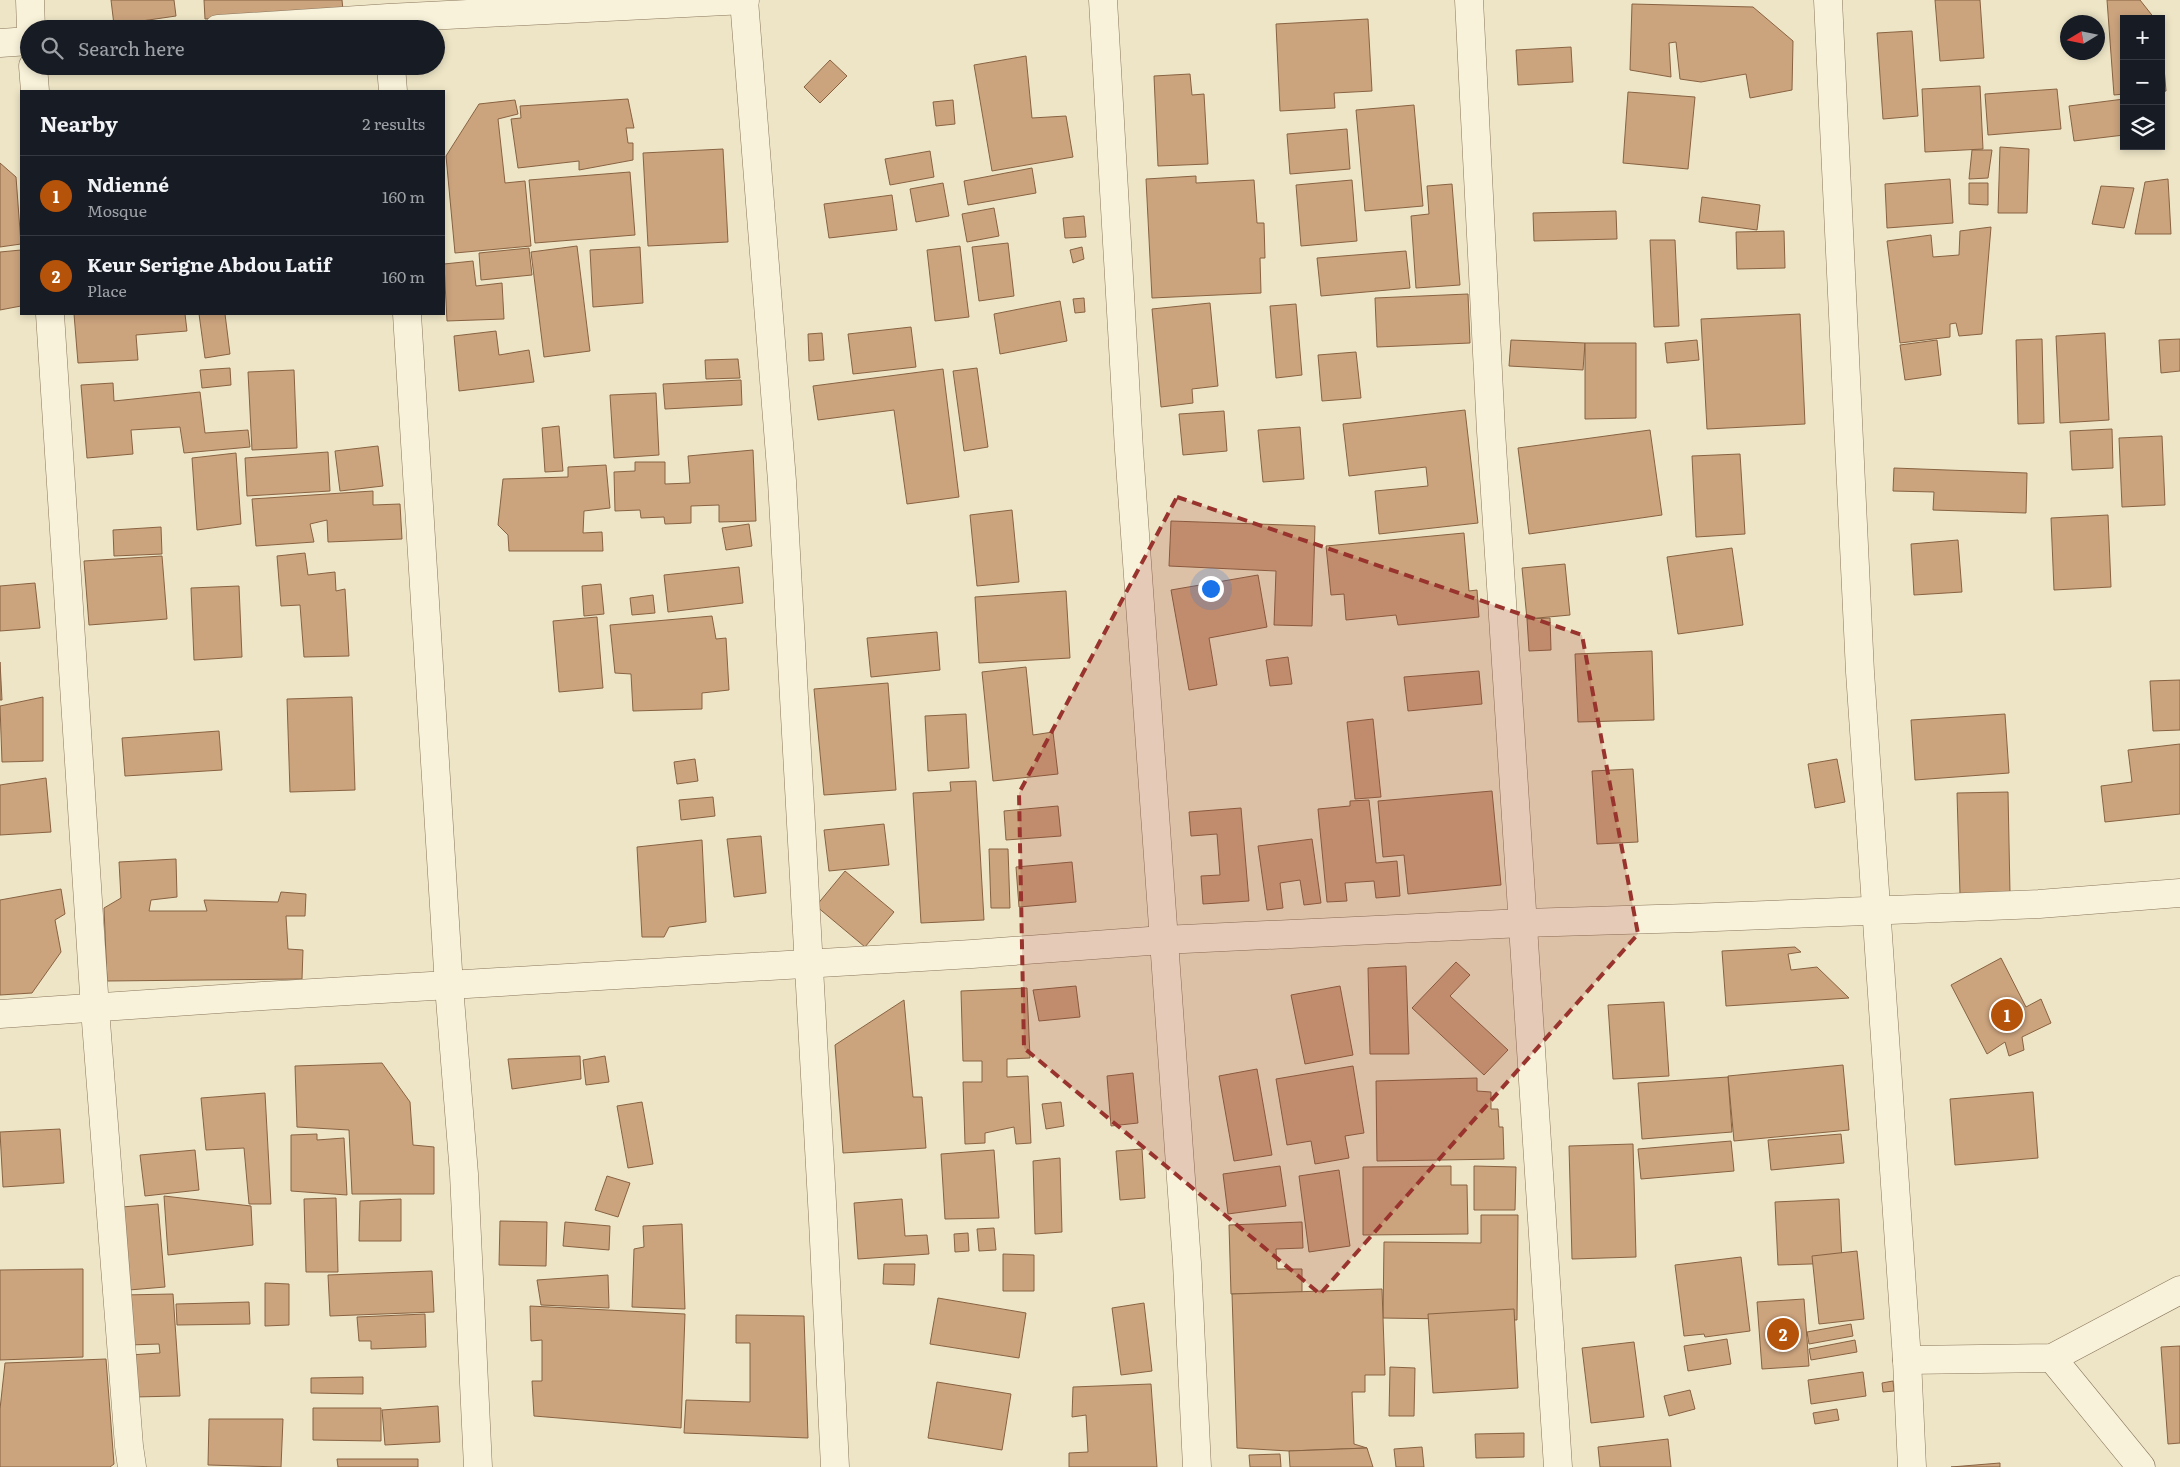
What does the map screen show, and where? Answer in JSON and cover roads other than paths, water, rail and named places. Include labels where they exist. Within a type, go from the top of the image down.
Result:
[{"type":"street","points":[[30,0],[31,20]]},
{"type":"street","points":[[336,20],[745,0],[782,481],[835,1467]]},
{"type":"street","points":[[1103,0],[1128,441],[1187,1263],[1197,1467]]},
{"type":"street","points":[[1469,0],[1491,431],[1558,1467]]},
{"type":"street","points":[[1828,0],[1860,672],[1907,1360],[1912,1467]]},
{"type":"street","points":[[0,43],[20,42]]},
{"type":"street","points":[[34,75],[35,90]]},
{"type":"street","points":[[392,75],[393,90]]},
{"type":"street","points":[[50,315],[95,1009],[132,1467]]},
{"type":"street","points":[[407,315],[449,986],[464,1174],[478,1467]]},
{"type":"street","points":[[0,1014],[1163,940],[1523,923],[2039,904],[2180,893]]},
{"type":"street","points":[[1907,1360],[2052,1358],[2180,1290]]},
{"type":"street","points":[[2052,1358],[2141,1467]]},
{"type":"place","name":"Ndienné","points":[[2007,1015]]},
{"type":"place","name":"Keur Serigne Abdou Latif","points":[[1783,1334]]}]
